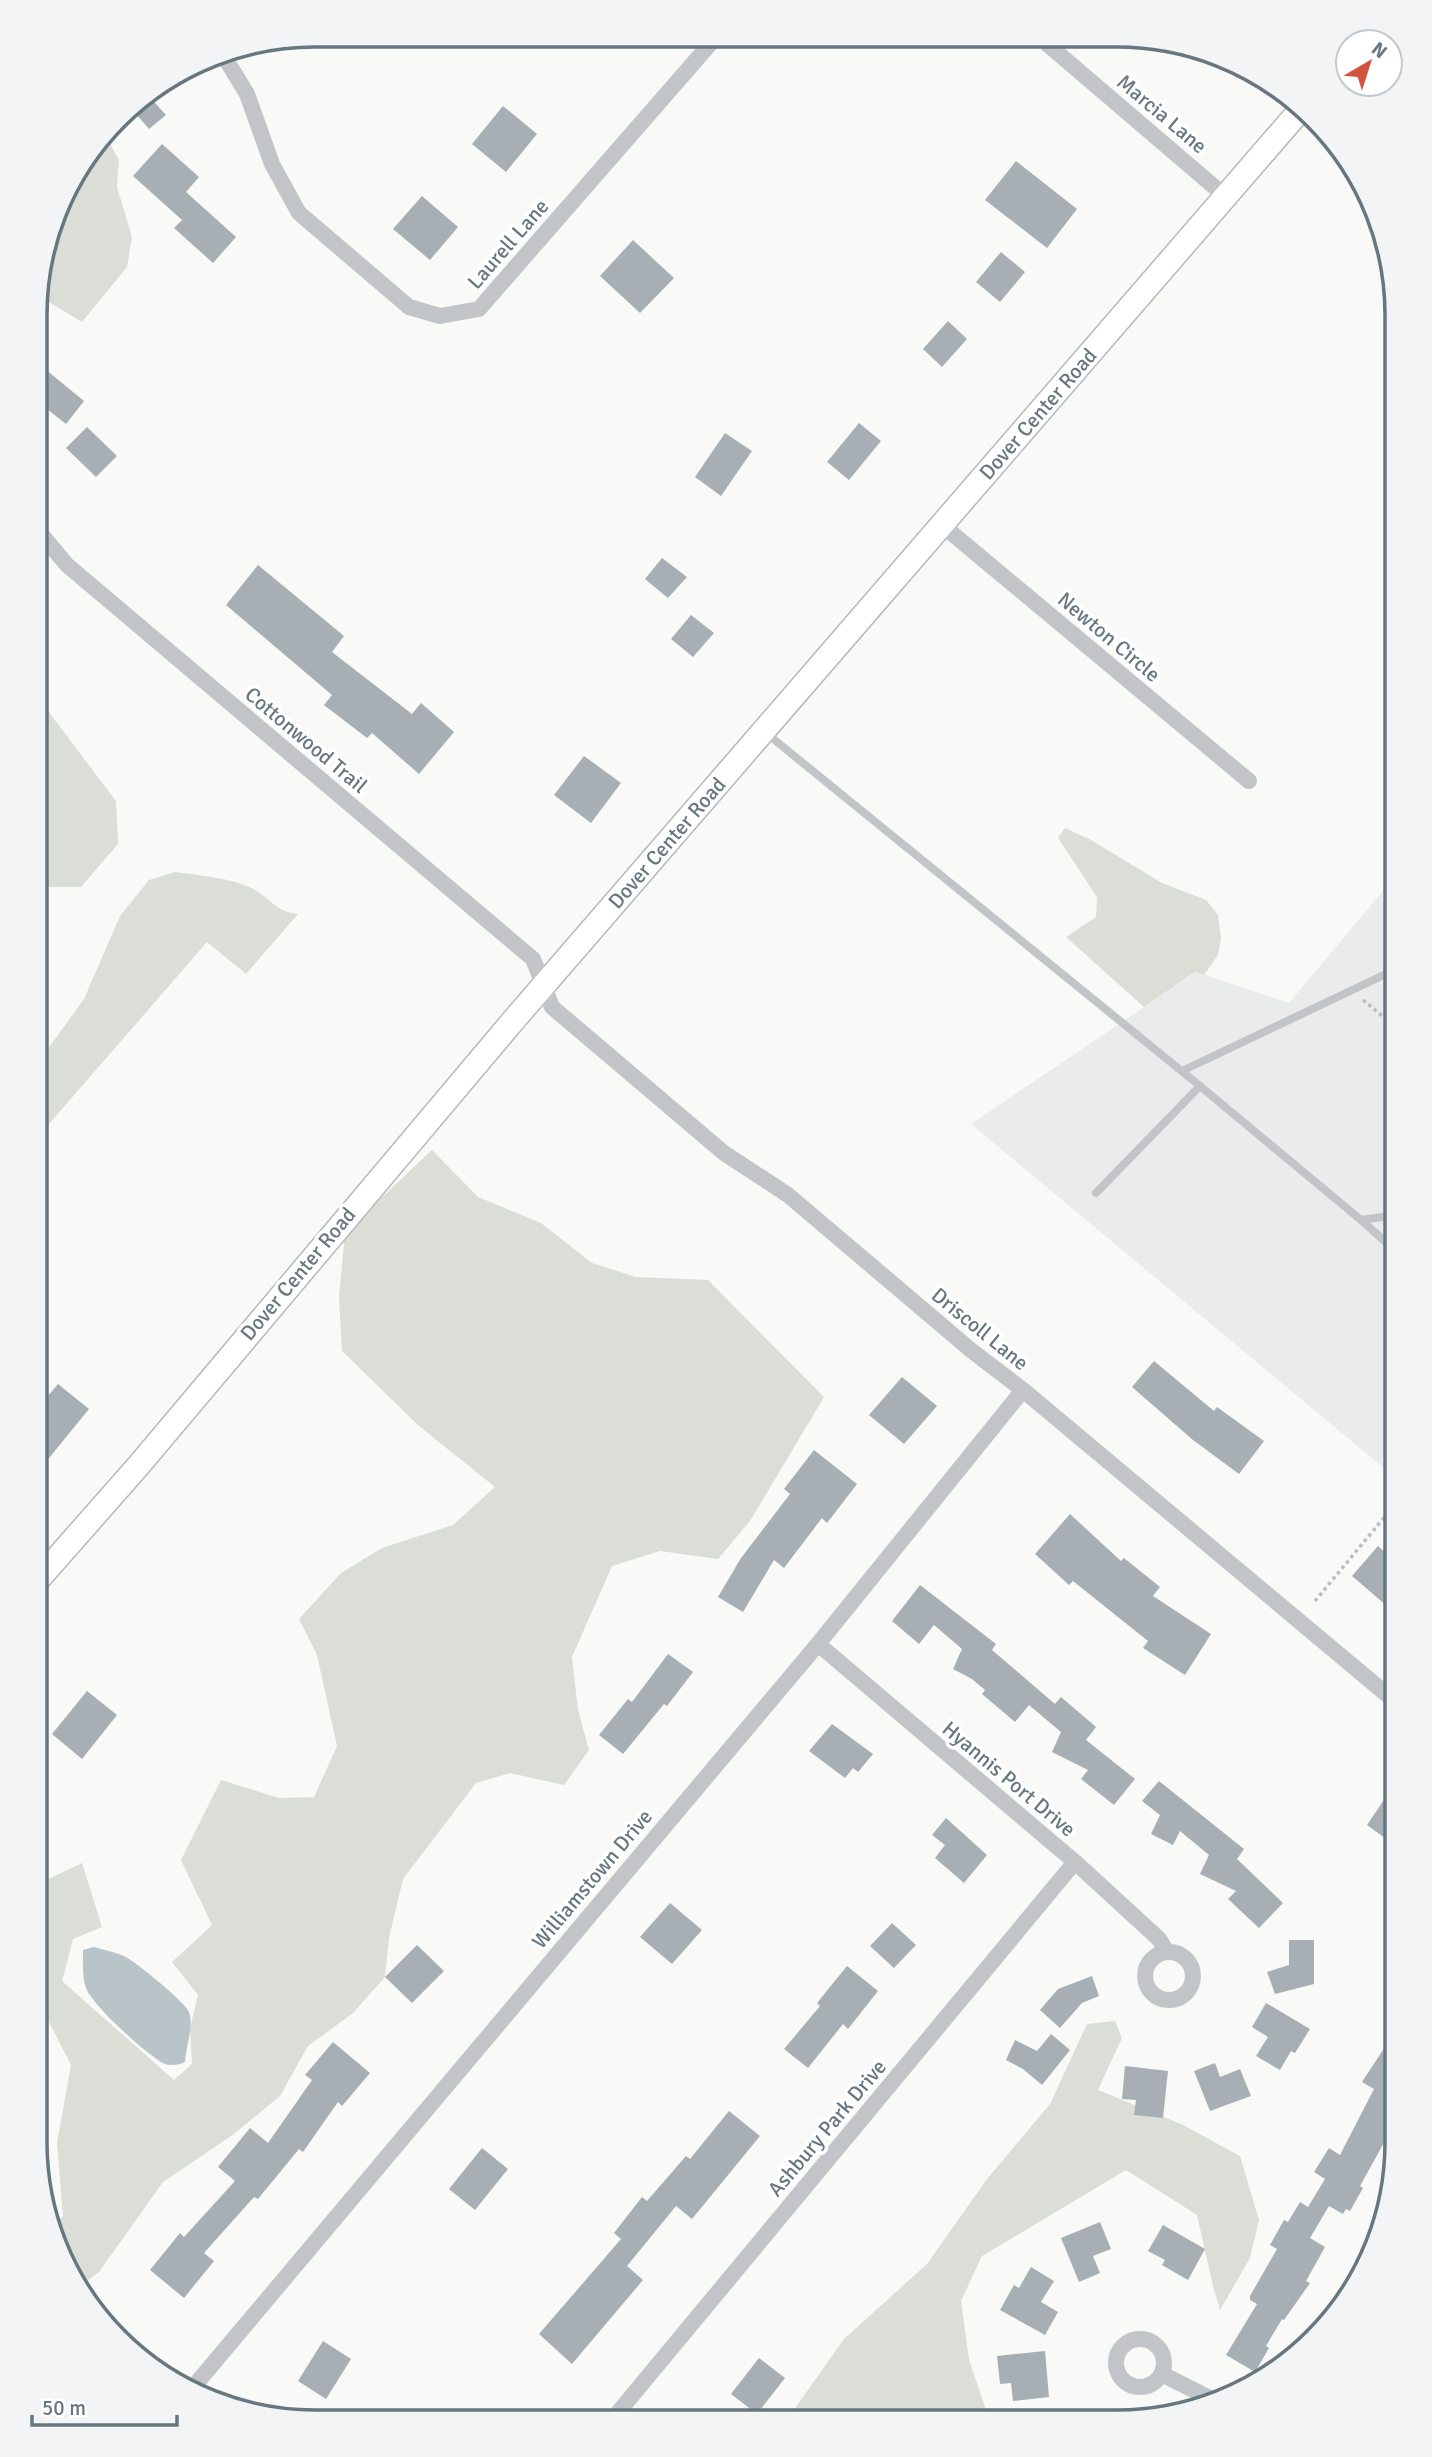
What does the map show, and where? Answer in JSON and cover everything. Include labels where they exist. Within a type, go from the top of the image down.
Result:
[{"type":"street","name":"Laurell Lane","points":[[227,62],[247,94],[272,164],[299,213],[409,307],[440,316],[479,309],[708,47]]},
{"type":"street","name":"Marcia Lane","points":[[1051,47],[1225,196]]},
{"type":"street","name":"Dover Center Road","points":[[47,1570],[139,1465],[544,985],[1295,115]]},
{"type":"street","name":"Newton Circle","points":[[942,525],[1249,781]]},
{"type":"street","name":"Cottonwood Trail","points":[[47,541],[67,565],[533,959],[544,985]]},
{"type":"street","name":"Driscoll Lane","points":[[544,985],[552,1007],[613,1060],[724,1153],[788,1195],[1385,1694]]},
{"type":"street","name":"Williamstown Drive","points":[[197,2383],[818,1644],[1023,1390]]},
{"type":"street","name":"Hyannis Port Drive","points":[[818,1644],[1075,1862],[1159,1939],[1167,1952]]},
{"type":"street","name":"Ashbury Park Drive","points":[[620,2410],[1075,1862]]},
{"type":"street","points":[[1162,2374],[1204,2395]]},
{"type":"lane","points":[[764,732],[1182,1071],[1385,1241]]},
{"type":"lane","points":[[1182,1071],[1385,974]]},
{"type":"lane","points":[[1096,1193],[1200,1086]]},
{"type":"lane","points":[[1361,1220],[1385,1217]]},
{"type":"path","points":[[1350,989],[1385,1018]]},
{"type":"path","points":[[1315,1601],[1385,1516]]},
{"type":"shaded area","points":[[110,143],[119,160],[117,187],[132,237],[127,267],[82,322],[48,301],[52,263],[61,229],[75,196],[92,166]]},
{"type":"shaded area","points":[[47,709],[116,801],[118,844],[81,887],[47,887]]},
{"type":"shaded area","points":[[1065,828],[1091,840],[1162,883],[1206,900],[1218,915],[1221,938],[1218,955],[1204,975],[1195,972],[1144,1007],[1066,937],[1096,917],[1097,897],[1058,838]]},
{"type":"shaded area","points":[[175,872],[214,877],[243,885],[284,911],[298,914],[246,974],[207,942],[47,1126],[47,1050],[84,999],[120,916],[149,880]]},
{"type":"shaded area","points":[[1385,888],[1385,1469],[971,1124],[1196,972],[1289,1003]]},
{"type":"shaded area","points":[[432,1150],[478,1197],[541,1223],[592,1263],[636,1277],[708,1280],[824,1397],[750,1521],[718,1559],[660,1551],[612,1566],[572,1657],[578,1710],[589,1750],[564,1785],[510,1773],[476,1783],[403,1879],[389,1938],[385,1977],[353,2013],[308,2046],[280,2096],[234,2134],[163,2182],[99,2272],[86,2281],[59,2221],[63,2216],[57,2143],[71,2065],[47,2018],[47,1880],[82,1863],[102,1927],[73,1939],[62,1981],[174,2080],[192,2064],[190,2028],[198,1995],[172,1962],[212,1925],[181,1860],[221,1780],[279,1798],[314,1797],[337,1746],[317,1655],[299,1619],[341,1573],[382,1548],[453,1525],[495,1487],[419,1426],[342,1351],[339,1298],[345,1232]]},
{"type":"shaded area","points":[[94,1947],[126,1957],[160,1983],[189,2012],[191,2023],[185,2062],[170,2065],[157,2059],[121,2029],[90,1996],[84,1979],[83,1950]]},
{"type":"shaded area","points":[[1115,2021],[1122,2038],[1098,2090],[1181,2124],[1240,2156],[1259,2220],[1250,2258],[1220,2310],[1197,2215],[1126,2170],[982,2256],[961,2301],[969,2360],[986,2410],[794,2410],[844,2339],[927,2264],[987,2179],[1050,2104],[1087,2024]]},
{"type":"building","points":[[154,102],[166,115],[149,129],[137,115]]},
{"type":"building","points":[[503,106],[537,134],[506,172],[472,144]]},
{"type":"building","points":[[162,144],[199,177],[186,192],[236,237],[213,263],[174,228],[182,220],[133,176]]},
{"type":"building","points":[[1016,161],[1077,209],[1047,248],[985,200]]},
{"type":"building","points":[[422,196],[458,227],[430,260],[393,229]]},
{"type":"building","points":[[633,240],[674,278],[640,313],[600,276]]},
{"type":"building","points":[[1001,252],[1025,272],[1000,302],[976,282]]},
{"type":"building","points":[[948,321],[967,339],[942,367],[923,349]]},
{"type":"building","points":[[47,371],[84,401],[66,424],[47,409]]},
{"type":"building","points":[[859,423],[881,441],[849,480],[827,462]]},
{"type":"building","points":[[87,427],[117,456],[96,477],[66,448]]},
{"type":"building","points":[[725,433],[752,451],[721,496],[695,477]]},
{"type":"building","points":[[662,558],[687,577],[668,598],[645,579]]},
{"type":"building","points":[[258,565],[344,636],[332,652],[412,714],[421,703],[454,732],[419,774],[372,733],[367,738],[324,705],[332,695],[226,605]]},
{"type":"building","points":[[691,615],[714,633],[693,657],[671,639]]},
{"type":"building","points":[[584,756],[621,783],[591,823],[554,795]]},
{"type":"building","points":[[1154,1361],[1214,1411],[1217,1407],[1264,1441],[1239,1474],[1193,1440],[1132,1387]]},
{"type":"building","points":[[902,1377],[937,1406],[904,1444],[869,1415]]},
{"type":"building","points":[[58,1384],[89,1409],[47,1461],[47,1397]]},
{"type":"building","points":[[814,1450],[857,1484],[827,1523],[822,1518],[784,1568],[774,1560],[743,1612],[718,1597],[741,1558],[790,1494],[784,1489]]},
{"type":"building","points":[[1070,1514],[1121,1561],[1124,1558],[1160,1587],[1153,1596],[1211,1634],[1185,1675],[1143,1648],[1148,1641],[1073,1581],[1069,1585],[1035,1554]]},
{"type":"building","points":[[1378,1546],[1385,1552],[1385,1604],[1352,1576]]},
{"type":"building","points":[[920,1585],[996,1644],[992,1650],[1055,1704],[1061,1697],[1096,1727],[1086,1740],[1135,1779],[1114,1805],[1081,1779],[1088,1770],[1052,1752],[1061,1732],[1029,1705],[1015,1722],[982,1694],[985,1690],[953,1669],[962,1649],[934,1625],[919,1644],[892,1621]]},
{"type":"building","points":[[668,1654],[693,1672],[667,1706],[664,1704],[623,1754],[599,1735],[628,1699],[632,1702]]},
{"type":"building","points":[[87,1691],[117,1715],[82,1759],[52,1734]]},
{"type":"building","points":[[832,1724],[873,1754],[858,1772],[853,1768],[845,1778],[809,1751]]},
{"type":"building","points":[[1159,1781],[1244,1849],[1237,1859],[1283,1903],[1259,1928],[1228,1899],[1236,1891],[1200,1874],[1209,1855],[1180,1831],[1173,1845],[1151,1834],[1160,1815],[1142,1801]]},
{"type":"building","points":[[1385,1798],[1385,1838],[1367,1825]]},
{"type":"building","points":[[946,1818],[987,1855],[964,1883],[935,1858],[945,1845],[932,1835]]},
{"type":"building","points":[[670,1903],[702,1930],[672,1964],[640,1937]]},
{"type":"building","points":[[892,1923],[916,1945],[894,1968],[870,1946]]},
{"type":"building","points":[[1289,1940],[1314,1940],[1314,1984],[1275,1994],[1267,1972],[1289,1965]]},
{"type":"building","points":[[417,1945],[444,1971],[412,2003],[385,1977]]},
{"type":"building","points":[[847,1966],[878,1991],[848,2029],[843,2024],[808,2068],[784,2049],[820,2006],[817,2003]]},
{"type":"building","points":[[1092,1976],[1099,1996],[1082,2003],[1060,2028],[1040,2010],[1058,1989]]},
{"type":"building","points":[[1266,2003],[1310,2029],[1295,2053],[1291,2051],[1280,2070],[1256,2056],[1268,2037],[1252,2027]]},
{"type":"building","points":[[1051,2034],[1070,2050],[1042,2085],[1023,2069],[1006,2060],[1015,2040],[1037,2051]]},
{"type":"building","points":[[333,2042],[370,2073],[342,2106],[338,2102],[303,2152],[299,2149],[258,2199],[254,2197],[204,2253],[214,2261],[184,2298],[150,2270],[180,2233],[184,2237],[235,2181],[218,2167],[250,2128],[268,2143],[312,2080],[305,2075]]},
{"type":"building","points":[[1385,2047],[1385,2141],[1360,2186],[1363,2188],[1350,2211],[1346,2209],[1343,2214],[1329,2206],[1310,2238],[1325,2247],[1306,2281],[1310,2283],[1284,2320],[1282,2319],[1255,2372],[1226,2355],[1257,2304],[1250,2300],[1250,2296],[1277,2249],[1270,2245],[1284,2220],[1288,2222],[1300,2202],[1308,2207],[1325,2179],[1314,2172],[1329,2148],[1340,2155],[1374,2089],[1362,2082]]},
{"type":"building","points":[[1215,2063],[1220,2077],[1240,2069],[1251,2096],[1210,2111],[1194,2071]]},
{"type":"building","points":[[1125,2066],[1168,2071],[1163,2118],[1134,2115],[1136,2100],[1122,2099]]},
{"type":"building","points":[[729,2111],[760,2136],[692,2219],[676,2206],[627,2266],[643,2280],[572,2364],[539,2334],[621,2239],[614,2233],[642,2197],[647,2201],[686,2156],[690,2159]]},
{"type":"building","points":[[482,2148],[508,2169],[475,2210],[449,2189]]},
{"type":"building","points":[[1100,2222],[1111,2249],[1093,2256],[1100,2273],[1079,2282],[1061,2238]]},
{"type":"building","points":[[1163,2225],[1205,2249],[1188,2280],[1162,2265],[1165,2260],[1148,2251]]},
{"type":"building","points":[[1031,2267],[1054,2281],[1041,2302],[1058,2312],[1045,2335],[1000,2310],[1014,2285],[1019,2288]]},
{"type":"building","points":[[323,2341],[351,2359],[326,2399],[298,2381]]},
{"type":"building","points":[[1045,2351],[1049,2397],[1013,2401],[1011,2383],[1000,2384],[997,2356]]},
{"type":"building","points":[[759,2358],[785,2378],[760,2410],[752,2410],[731,2394]]}]
